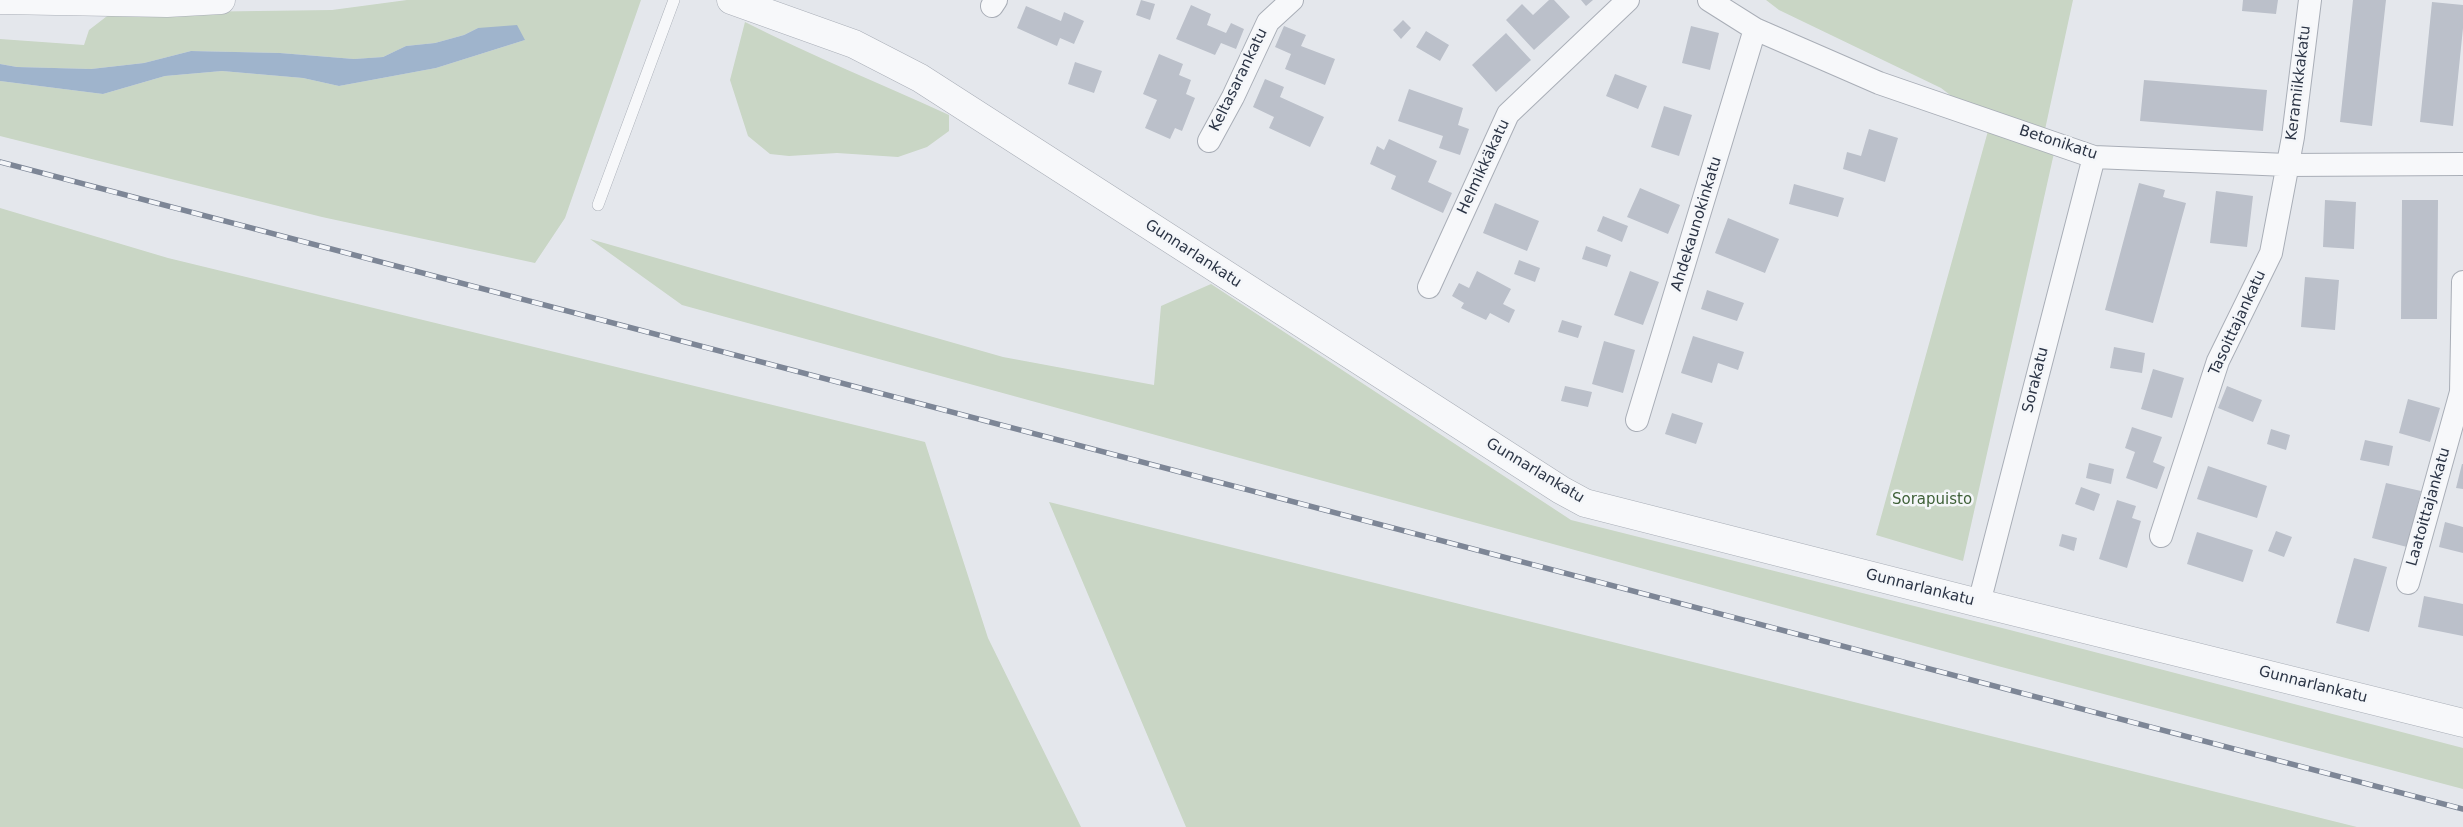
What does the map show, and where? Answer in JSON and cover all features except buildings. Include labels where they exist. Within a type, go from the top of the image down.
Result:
[{"type":"street","points":[[0,0],[167,3],[221,0]]},
{"type":"street","name":"Gunnarlankatu","points":[[731,0],[854,44],[920,78],[1552,485],[1586,503],[1979,603],[2463,722]]},
{"type":"street","name":"Keltasarankatu","points":[[1209,141],[1233,97],[1268,22],[1292,0]]},
{"type":"street","name":"Helmikkäkatu","points":[[1429,287],[1508,114],[1628,0]]},
{"type":"street","name":"Betonikatu","points":[[1709,0],[1756,29],[1879,83],[2094,157],[2288,165],[2463,164]]},
{"type":"street","name":"Keramiikkakatu","points":[[2288,165],[2310,0]]},
{"type":"street","name":"Ahdekaunokinkatu","points":[[1637,420],[1756,29]]},
{"type":"street","name":"Sorakatu","points":[[1979,603],[2094,157]]},
{"type":"street","name":"Tasoittajankatu","points":[[2161,536],[2218,361],[2271,253],[2288,165]]},
{"type":"street","name":"Laatoittajankatu","points":[[2408,583],[2461,392],[2463,282]]},
{"type":"lane","points":[[598,205],[674,0]]},
{"type":"green space","points":[[407,0],[641,0],[565,218],[535,263],[322,217],[0,136],[0,81],[103,94],[165,76],[222,71],[303,78],[339,86],[436,68],[525,40],[478,28],[464,35],[435,43],[406,46],[383,57],[354,59],[280,53],[191,51],[144,63],[91,69],[17,67],[0,64],[0,39],[84,45],[89,30],[111,13],[332,10]]},
{"type":"green space","name":"Sorapuisto","points":[[1766,0],[2073,0],[2041,148],[2054,153],[1963,561],[1876,535],[1988,131],[2001,134],[1941,88],[1779,10]]},
{"type":"green space","points":[[745,22],[949,115],[949,131],[927,147],[898,157],[837,153],[789,156],[770,154],[748,136],[730,80]]},
{"type":"green space","points":[[0,208],[168,258],[925,442],[988,638],[1081,827],[0,827]]},
{"type":"green space","points":[[590,239],[1003,357],[1154,385],[1161,306],[1211,284],[1571,520],[2010,630],[2463,748],[2463,789],[1994,665],[682,305]]},
{"type":"green space","points":[[1049,502],[2357,827],[1186,827]]},
{"type":"water","points":[[517,25],[525,40],[436,68],[339,86],[303,78],[222,71],[165,76],[103,94],[0,81],[0,64],[17,67],[91,69],[144,63],[191,51],[280,53],[354,59],[383,57],[406,46],[435,43],[464,35],[478,28]]},
{"type":"railway","points":[[0,162],[2463,809]]}]
